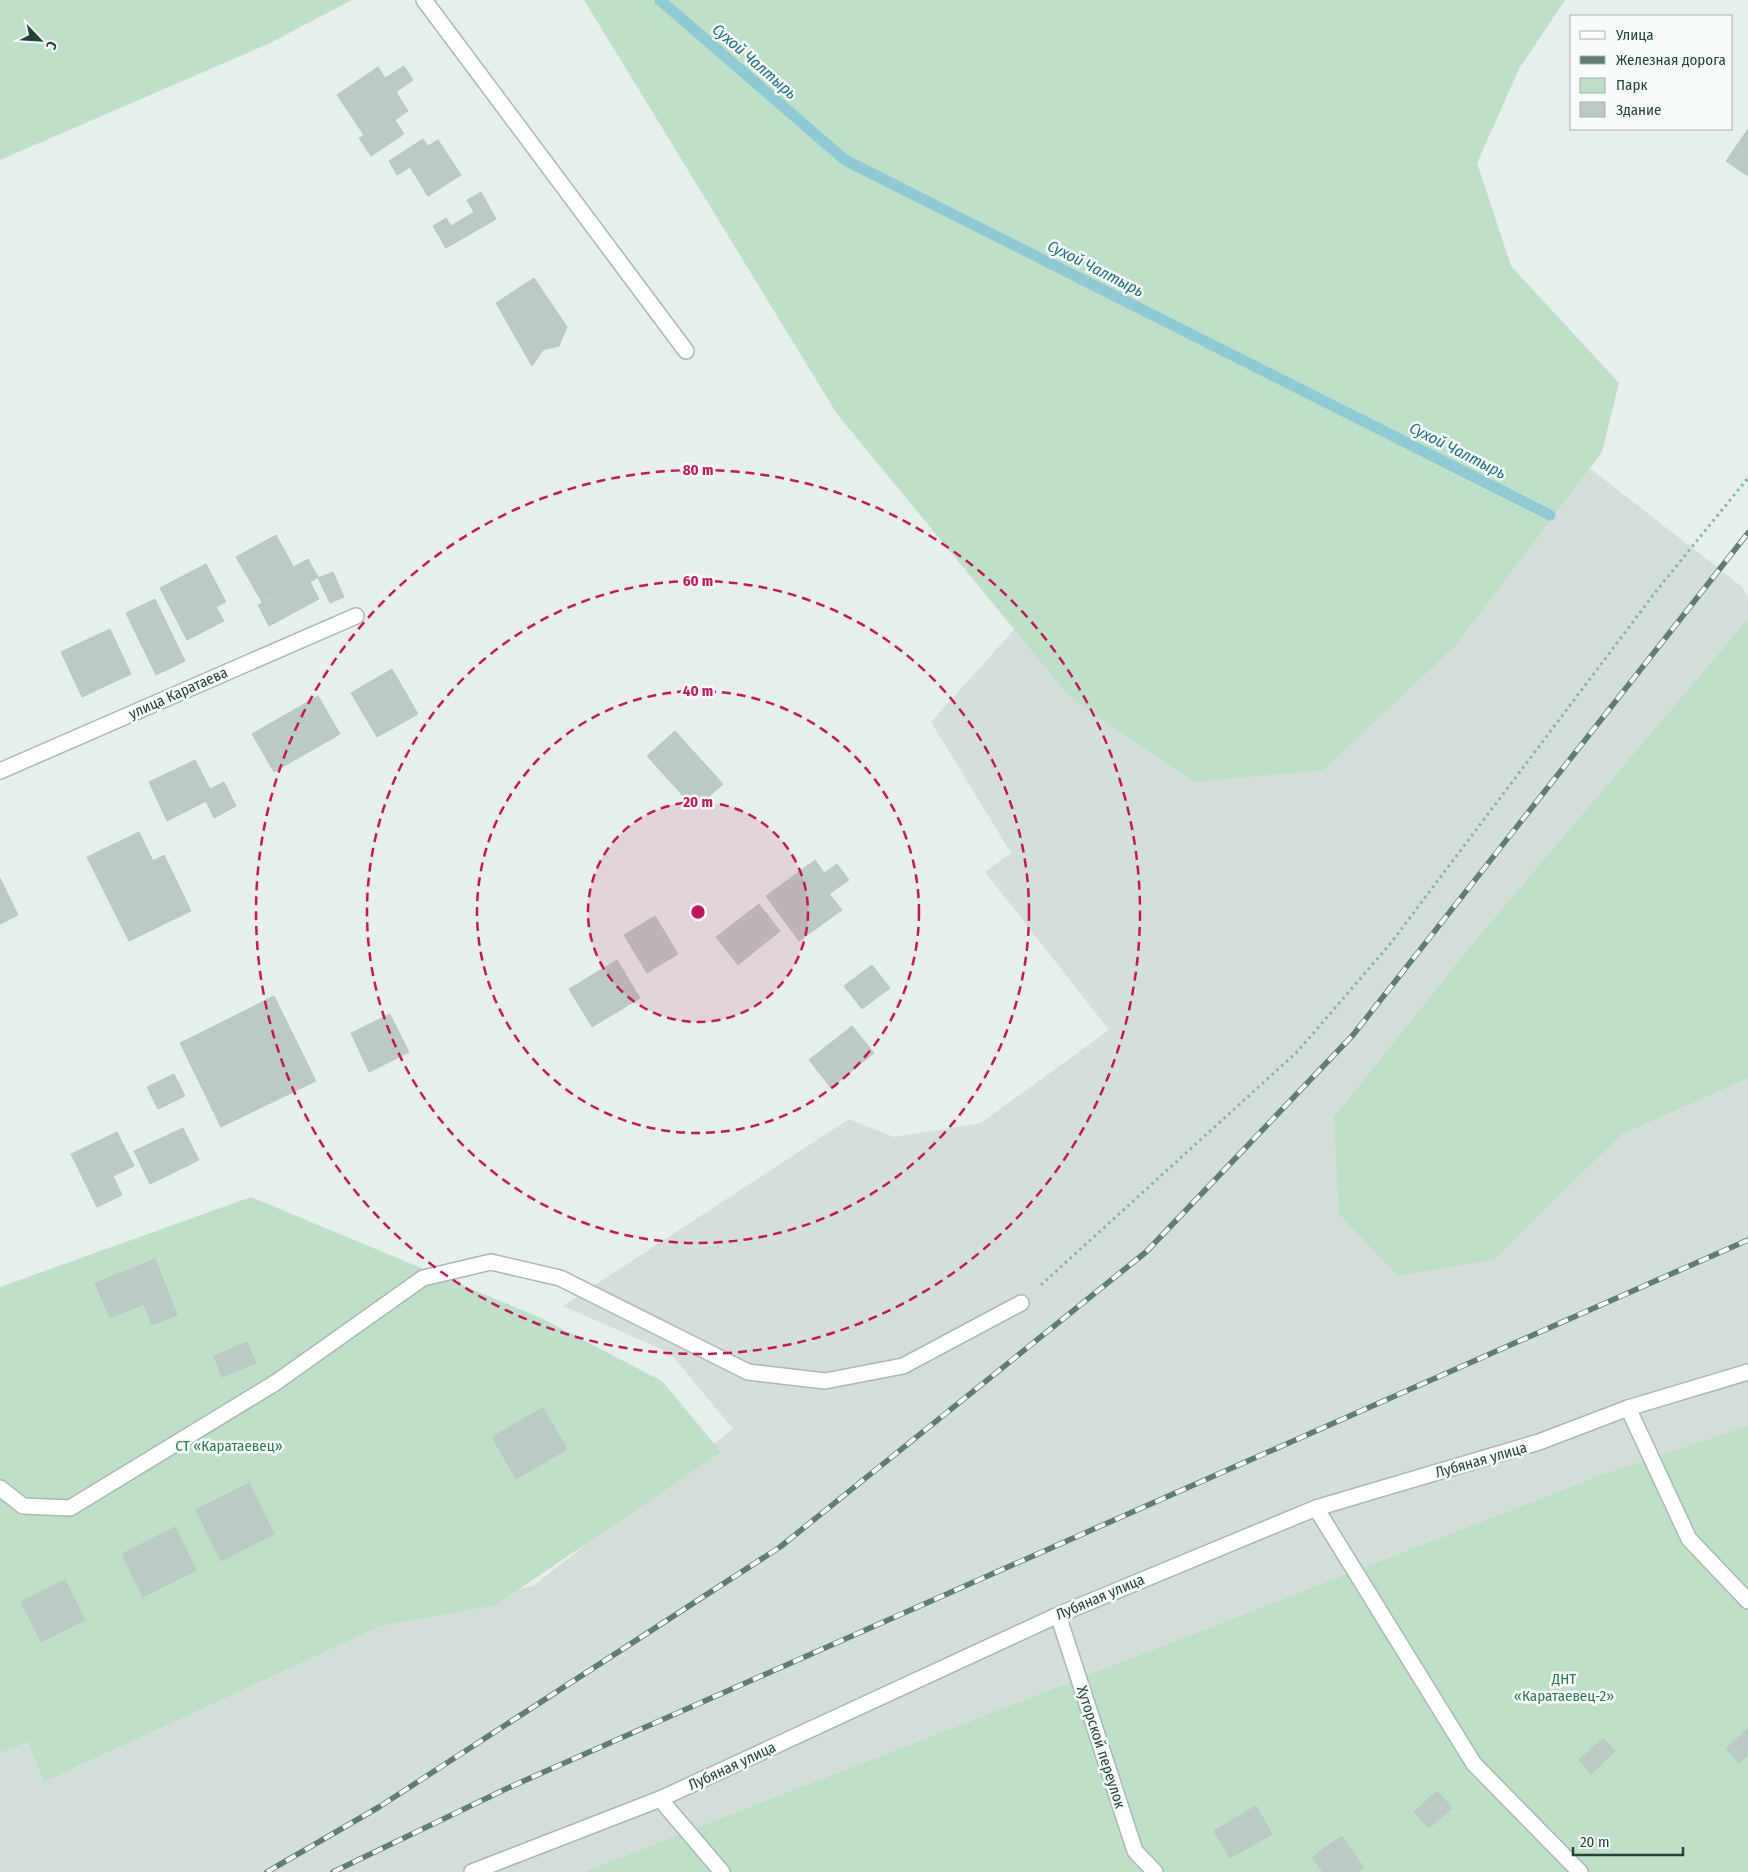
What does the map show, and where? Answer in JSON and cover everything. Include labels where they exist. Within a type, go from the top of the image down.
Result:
[{"type":"street","points":[[424,0],[686,351]]},
{"type":"street","name":"улица Каратаева","points":[[0,771],[356,616]]},
{"type":"street","points":[[0,1488],[23,1506],[70,1508],[276,1383],[423,1278],[491,1262],[560,1278],[748,1372],[825,1381],[903,1366],[1021,1304]]},
{"type":"street","name":"Лубяная улица","points":[[472,1872],[660,1799],[1058,1615],[1316,1508],[1539,1442],[1628,1408],[1748,1372]]},
{"type":"street","points":[[1628,1408],[1689,1540],[1748,1601]]},
{"type":"street","points":[[1316,1508],[1474,1764],[1580,1872]]},
{"type":"street","name":"Хуторской переулок","points":[[1058,1615],[1135,1852],[1154,1872]]},
{"type":"street","points":[[660,1799],[722,1872]]},
{"type":"path","points":[[1021,1304],[1298,1051],[1390,944],[1657,590],[1748,478]]},
{"type":"shaded area","points":[[1337,271],[1741,586],[1748,596],[1748,1450],[672,1872],[0,1872],[0,1744],[43,1725],[75,1768],[387,1619],[533,1586],[733,1429],[670,1353],[563,1306],[849,1119],[894,1137],[981,1123],[1109,1030],[985,872],[1011,853],[931,722]]},
{"type":"green space","points":[[0,0],[352,0],[268,44],[0,160]]},
{"type":"green space","points":[[584,0],[1565,0],[1519,69],[1477,163],[1511,266],[1619,383],[1602,452],[1455,646],[1323,770],[1194,782],[1069,696],[837,414]]},
{"type":"green space","points":[[1748,619],[1748,1078],[1622,1134],[1493,1260],[1398,1276],[1339,1214],[1334,1117],[1470,947]]},
{"type":"green space","name":"СТ «Каратаевец»","points":[[251,1197],[541,1318],[662,1381],[721,1452],[496,1605],[380,1626],[44,1782],[28,1742],[0,1753],[0,1287]]},
{"type":"green space","name":"ДНТ «Каратаевец-2»","points":[[1748,1426],[1748,1872],[584,1872],[1599,1476]]},
{"type":"building","points":[[404,66],[413,80],[396,92],[408,111],[395,120],[404,134],[371,156],[359,138],[364,135],[337,95],[378,67],[385,78]]},
{"type":"building","points":[[1748,129],[1748,176],[1726,161]]},
{"type":"building","points":[[423,139],[428,146],[438,140],[461,175],[428,196],[410,167],[397,175],[389,161]]},
{"type":"building","points":[[481,192],[496,219],[446,248],[433,226],[446,218],[451,226],[474,212],[467,200]]},
{"type":"building","points":[[534,278],[567,327],[559,346],[543,350],[532,366],[496,303]]},
{"type":"building","points":[[276,535],[293,566],[264,582],[272,596],[262,602],[236,557]]},
{"type":"building","points":[[308,559],[318,577],[310,582],[319,599],[269,626],[258,605],[273,597],[265,582]]},
{"type":"building","points":[[206,564],[226,602],[216,607],[224,621],[187,640],[160,588]]},
{"type":"building","points":[[333,572],[344,597],[330,603],[318,578]]},
{"type":"building","points":[[155,599],[185,661],[156,675],[126,613]]},
{"type":"building","points":[[110,629],[131,674],[82,697],[61,652]]},
{"type":"building","points":[[392,669],[418,714],[377,737],[351,693]]},
{"type":"building","points":[[318,696],[340,734],[274,772],[252,734]]},
{"type":"building","points":[[675,731],[723,784],[695,809],[647,756]]},
{"type":"building","points":[[195,760],[210,789],[224,782],[236,806],[214,818],[206,801],[167,821],[149,782]]},
{"type":"building","points":[[139,832],[153,861],[164,855],[191,911],[129,941],[87,857]]},
{"type":"building","points":[[815,860],[824,873],[837,864],[849,880],[829,894],[842,910],[799,941],[766,896]]},
{"type":"building","points":[[0,878],[18,915],[0,924]]},
{"type":"building","points":[[759,904],[780,931],[738,965],[716,937]]},
{"type":"building","points":[[655,916],[678,954],[647,973],[624,935]]},
{"type":"building","points":[[617,960],[640,998],[592,1027],[569,989]]},
{"type":"building","points":[[872,965],[890,988],[862,1009],[844,986]]},
{"type":"building","points":[[274,996],[316,1081],[221,1127],[180,1043]]},
{"type":"building","points":[[390,1014],[409,1052],[369,1072],[351,1033]]},
{"type":"building","points":[[852,1026],[874,1053],[831,1088],[809,1060]]},
{"type":"building","points":[[174,1074],[185,1096],[158,1109],[147,1087]]},
{"type":"building","points":[[183,1128],[199,1160],[150,1184],[134,1151]]},
{"type":"building","points":[[117,1132],[134,1166],[113,1176],[122,1195],[97,1207],[71,1154]]},
{"type":"building","points":[[155,1259],[177,1315],[152,1325],[144,1304],[110,1318],[95,1283]]},
{"type":"building","points":[[247,1342],[256,1363],[222,1377],[214,1356]]},
{"type":"building","points":[[543,1408],[567,1449],[516,1479],[492,1437]]},
{"type":"building","points":[[249,1483],[274,1534],[221,1561],[196,1510]]},
{"type":"building","points":[[175,1527],[196,1570],[143,1597],[122,1554]]},
{"type":"building","points":[[65,1580],[85,1620],[41,1642],[21,1602]]},
{"type":"building","points":[[1748,1728],[1748,1755],[1739,1763],[1726,1749]]},
{"type":"building","points":[[1603,1738],[1615,1751],[1591,1774],[1579,1760]]},
{"type":"building","points":[[1437,1791],[1452,1808],[1429,1828],[1414,1812]]},
{"type":"building","points":[[1256,1806],[1272,1834],[1230,1858],[1214,1831]]},
{"type":"building","points":[[1342,1836],[1364,1868],[1359,1872],[1323,1872],[1312,1857]]},
{"type":"waterway","name":"Сухой Чалтырь","points":[[660,0],[845,160],[1550,515]]},
{"type":"railway","points":[[267,1872],[379,1807],[780,1547],[1146,1252],[1353,1035],[1748,533]]},
{"type":"railway","points":[[333,1872],[510,1787],[1748,1240]]}]
